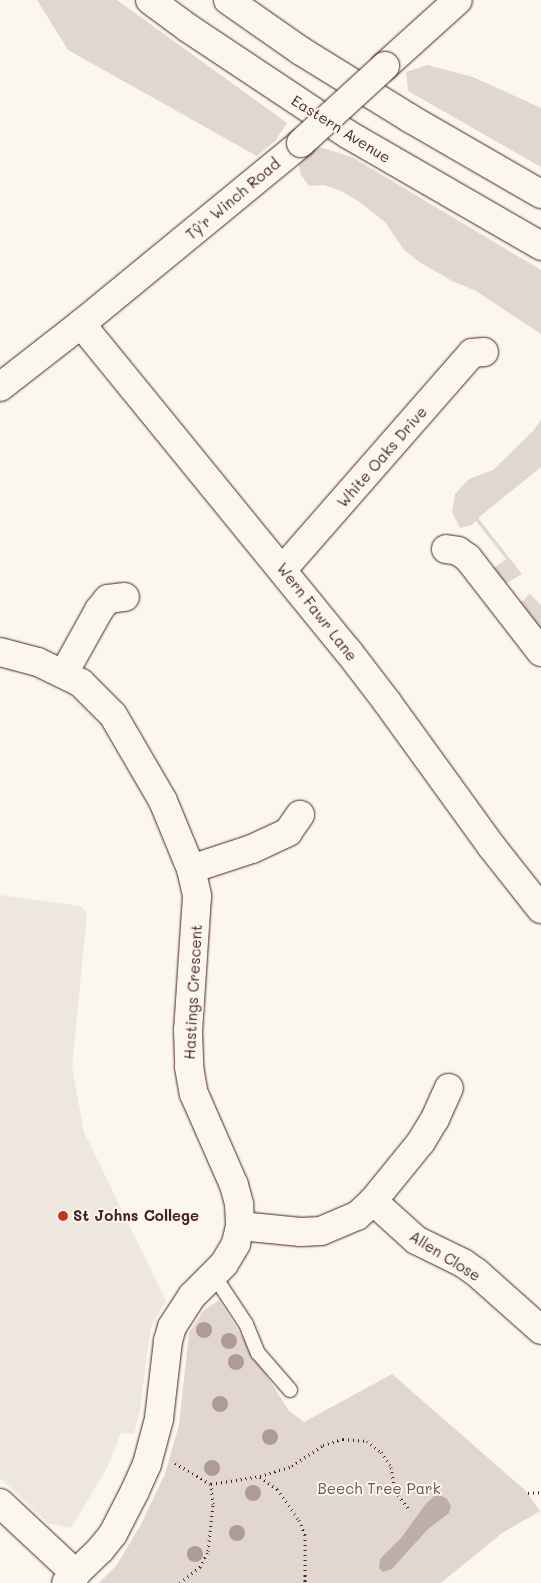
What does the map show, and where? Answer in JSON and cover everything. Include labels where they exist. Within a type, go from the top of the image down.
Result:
[{"type":"main road","name":"Eastern Avenue","points":[[150,0],[188,28],[349,135],[541,246]]},
{"type":"main road","points":[[228,0],[301,51],[411,119],[541,194]]},
{"type":"main road","name":"Tŷ'r Winch Road","points":[[0,387],[81,324],[301,143],[458,0]]},
{"type":"main road","name":"Wern Fawr Lane","points":[[81,324],[283,570],[387,702],[492,847],[541,909]]},
{"type":"main road","name":"White Oaks Drive","points":[[283,570],[472,353],[484,352]]},
{"type":"main road","points":[[446,549],[458,551],[468,558],[541,652]]},
{"type":"main road","points":[[64,673],[84,634],[108,599],[125,597]]},
{"type":"main road","name":"Hastings Crescent","points":[[0,652],[38,662],[64,673],[81,683],[113,715],[163,801],[191,868],[197,896],[197,921],[188,1030],[189,1067],[194,1094],[234,1185],[239,1204],[240,1226]]},
{"type":"main road","points":[[191,868],[252,849],[288,832],[300,815]]},
{"type":"main road","points":[[0,1503],[71,1578],[113,1534],[135,1491],[151,1451],[159,1419],[168,1341],[172,1327],[192,1296],[224,1264],[236,1244],[240,1226],[301,1232],[321,1231],[357,1216],[372,1201],[421,1142],[440,1111],[449,1088]]},
{"type":"main road","name":"Allen Close","points":[[372,1201],[416,1240],[463,1263],[476,1272],[541,1330]]},
{"type":"lane","points":[[213,1274],[246,1324],[258,1353],[290,1390]]},
{"type":"path","points":[[172,1461],[211,1484],[260,1476],[292,1466],[323,1445],[343,1439],[367,1440],[381,1452],[391,1467],[396,1490],[410,1511]]},
{"type":"path","points":[[260,1476],[277,1489],[299,1520],[305,1535],[305,1583]]},
{"type":"path","points":[[180,1583],[200,1566],[208,1551],[213,1504],[211,1484]]},
{"type":"path","points":[[528,1493],[541,1492]]},
{"type":"shaded area","name":"St Johns College","points":[[0,895],[81,906],[87,914],[72,1067],[84,1132],[166,1301],[154,1320],[150,1332],[140,1410],[134,1434],[121,1433],[108,1466],[71,1528],[48,1523],[0,1478]]},
{"type":"shaded area","points":[[440,1495],[447,1499],[451,1506],[449,1513],[427,1530],[392,1569],[383,1572],[379,1568],[380,1559],[401,1538],[425,1505],[434,1496]]},
{"type":"green space","points":[[37,0],[117,0],[287,123],[276,140],[257,156],[68,50]]},
{"type":"green space","points":[[427,65],[473,77],[541,108],[541,167],[408,91],[406,72]]},
{"type":"green space","points":[[316,146],[352,157],[541,270],[541,334],[476,291],[452,281],[418,261],[404,250],[385,222],[358,201],[339,190],[324,185],[309,186],[301,175],[298,161]]},
{"type":"green space","points":[[541,420],[541,467],[478,518],[522,574],[505,584],[491,570],[506,559],[476,521],[472,525],[460,528],[452,512],[455,494],[469,479],[493,470],[533,431]]},
{"type":"green space","points":[[530,594],[541,605],[541,635],[520,606],[521,602]]},
{"type":"green space","name":"Beech Tree Park","points":[[219,1300],[289,1411],[304,1422],[392,1374],[525,1490],[540,1511],[502,1533],[441,1583],[99,1583],[116,1566],[140,1526],[165,1474],[179,1425],[189,1333],[204,1310]]},
{"type":"place","name":"St Johns College","points":[[63,1216]]}]
